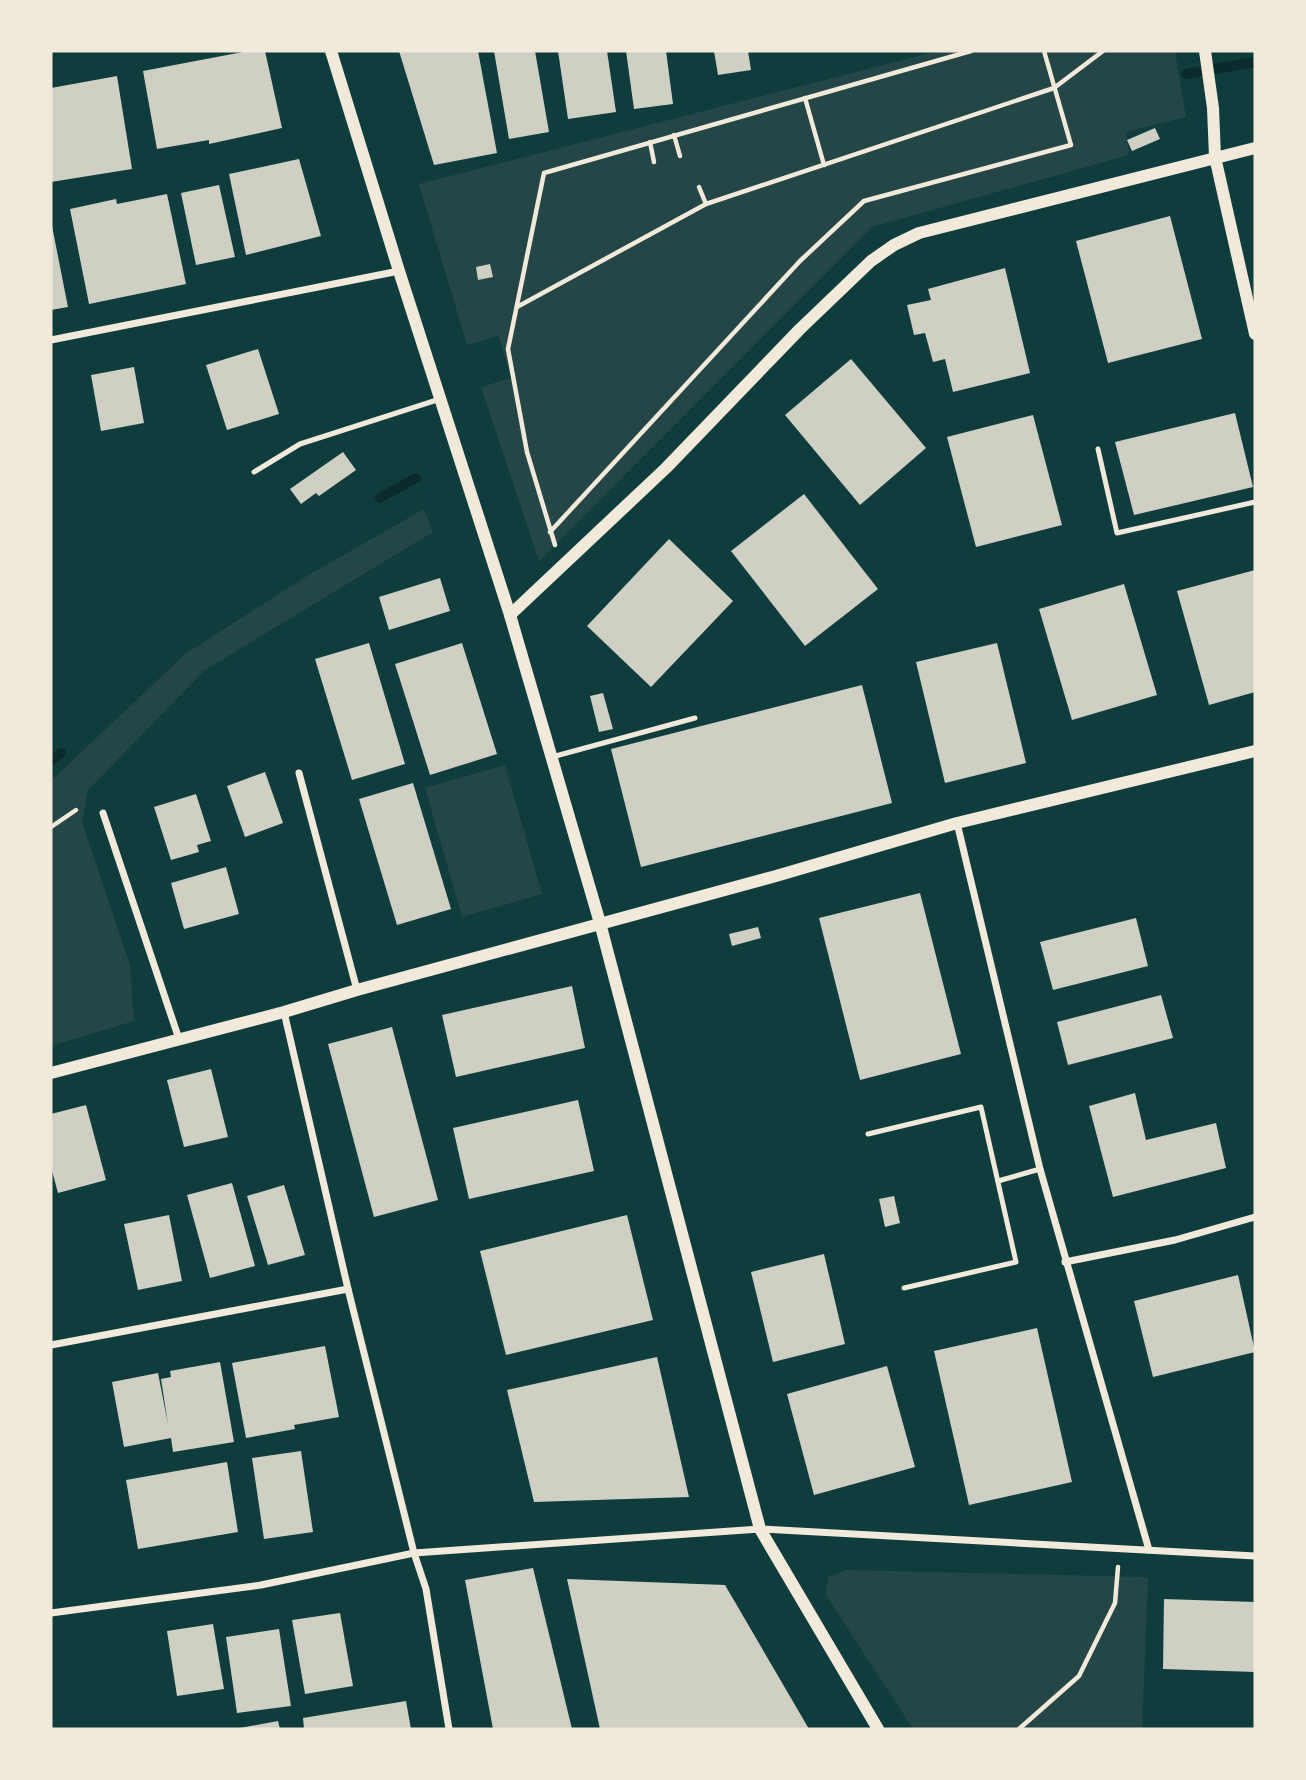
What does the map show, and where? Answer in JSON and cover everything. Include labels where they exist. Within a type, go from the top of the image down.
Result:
[{"type":"street","points":[[331,51],[510,615],[600,923],[760,1529],[878,1729]]},
{"type":"street","points":[[1205,51],[1213,108],[1215,157],[1255,334]]},
{"type":"street","points":[[510,615],[666,468],[800,329],[871,261],[894,245],[919,233],[1255,148]]},
{"type":"street","points":[[51,340],[399,271]]},
{"type":"street","points":[[51,1073],[284,1012],[957,823],[1255,751]]},
{"type":"street","points":[[299,773],[357,990]]},
{"type":"street","points":[[103,813],[179,1039]]},
{"type":"street","points":[[957,823],[1040,1170],[1149,1550]]},
{"type":"street","points":[[284,1012],[348,1289],[414,1553],[426,1589],[449,1729]]},
{"type":"street","points":[[1065,1262],[1175,1240],[1255,1217]]},
{"type":"street","points":[[51,1345],[348,1289]]},
{"type":"street","points":[[51,1613],[261,1585],[414,1553],[760,1529],[1255,1556]]},
{"type":"lane","points":[[254,472],[300,444],[440,400]]},
{"type":"lane","points":[[1098,449],[1117,533],[1255,502]]},
{"type":"lane","points":[[551,757],[695,718]]},
{"type":"lane","points":[[868,1134],[981,1107],[1016,1262],[904,1288]]},
{"type":"lane","points":[[998,1181],[1040,1170]]},
{"type":"path","points":[[550,533],[527,452],[508,349],[544,173],[971,51]]},
{"type":"path","points":[[516,308],[706,204],[1054,88],[1103,51]]},
{"type":"path","points":[[805,98],[824,165]]},
{"type":"path","points":[[674,135],[680,156]]},
{"type":"path","points":[[650,142],[654,162]]},
{"type":"path","points":[[699,187],[706,204]]},
{"type":"path","points":[[51,827],[76,810]]},
{"type":"path","points":[[1019,1729],[1079,1676],[1115,1603],[1120,1549]]},
{"type":"shaded area","points":[[938,51],[1175,51],[1186,117],[1126,132],[1129,155],[872,227],[539,561],[481,387],[511,378],[499,336],[467,345],[419,184]]},
{"type":"shaded area","points":[[424,509],[433,532],[205,670],[88,790],[82,822],[130,965],[134,1021],[51,1046],[51,781],[185,654],[307,576]]},
{"type":"shaded area","points":[[505,765],[542,894],[462,917],[425,788]]},
{"type":"shaded area","points":[[846,1570],[1148,1577],[1142,1729],[913,1729],[826,1595],[828,1577]]},
{"type":"building","points":[[248,51],[265,51],[282,128],[209,144],[209,140],[157,149],[143,71]]},
{"type":"building","points":[[399,51],[478,51],[497,153],[434,165]]},
{"type":"building","points":[[494,51],[535,51],[549,132],[509,139]]},
{"type":"building","points":[[558,51],[607,51],[616,112],[568,119]]},
{"type":"building","points":[[626,51],[666,51],[673,104],[634,109]]},
{"type":"building","points":[[714,51],[748,51],[751,70],[718,75]]},
{"type":"building","points":[[117,76],[132,169],[51,182],[51,88]]},
{"type":"building","points":[[1155,128],[1160,139],[1132,151],[1127,140]]},
{"type":"building","points":[[299,159],[321,236],[246,255],[229,174]]},
{"type":"building","points":[[219,185],[235,257],[196,265],[181,193]]},
{"type":"building","points":[[167,194],[186,284],[89,304],[70,209],[116,199],[117,204]]},
{"type":"building","points":[[1170,216],[1202,339],[1108,363],[1076,241]]},
{"type":"building","points":[[51,221],[68,307],[51,310]]},
{"type":"building","points":[[490,264],[493,277],[478,280],[476,267]]},
{"type":"building","points":[[1005,268],[1030,373],[953,392],[945,359],[933,362],[925,333],[914,335],[907,305],[931,300],[928,289]]},
{"type":"building","points":[[258,349],[279,414],[227,430],[206,365]]},
{"type":"building","points":[[851,359],[926,448],[860,505],[785,415]]},
{"type":"building","points":[[134,367],[144,423],[101,431],[91,375]]},
{"type":"building","points":[[1235,413],[1253,487],[1134,515],[1115,442]]},
{"type":"building","points":[[1033,415],[1062,525],[976,547],[947,437]]},
{"type":"building","points":[[343,452],[356,470],[319,496],[316,493],[301,504],[290,489]]},
{"type":"building","points":[[804,494],[878,589],[805,646],[731,551]]},
{"type":"building","points":[[669,539],[733,601],[651,687],[587,626]]},
{"type":"building","points":[[1255,570],[1255,692],[1209,705],[1177,591]]},
{"type":"building","points":[[440,578],[450,611],[389,630],[379,597]]},
{"type":"building","points":[[1124,584],[1157,695],[1072,720],[1039,609]]},
{"type":"building","points":[[369,643],[405,764],[352,780],[315,659]]},
{"type":"building","points":[[462,643],[497,754],[430,775],[395,664]]},
{"type":"building","points":[[997,643],[1026,763],[945,783],[916,662]]},
{"type":"building","points":[[862,685],[892,803],[641,867],[611,749]]},
{"type":"building","points":[[603,693],[613,729],[599,732],[590,696]]},
{"type":"building","points":[[265,772],[283,823],[245,837],[227,786]]},
{"type":"building","points":[[413,783],[451,909],[397,925],[359,799]]},
{"type":"building","points":[[196,794],[211,841],[197,845],[199,852],[171,860],[154,807]]},
{"type":"building","points":[[226,867],[239,914],[184,929],[171,883]]},
{"type":"building","points":[[920,893],[961,1054],[860,1080],[819,918]]},
{"type":"building","points":[[1136,918],[1148,966],[1053,990],[1040,942]]},
{"type":"building","points":[[758,927],[761,938],[732,946],[729,934]]},
{"type":"building","points":[[572,986],[585,1048],[456,1077],[442,1015]]},
{"type":"building","points":[[1161,995],[1173,1038],[1068,1065],[1057,1022]]},
{"type":"building","points":[[392,1027],[438,1200],[374,1217],[328,1044]]},
{"type":"building","points":[[211,1069],[228,1137],[184,1147],[167,1080]]},
{"type":"building","points":[[1135,1093],[1146,1140],[1216,1123],[1226,1168],[1113,1197],[1089,1106]]},
{"type":"building","points":[[578,1100],[594,1171],[469,1199],[453,1128]]},
{"type":"building","points":[[86,1105],[106,1180],[58,1193],[51,1167],[51,1114]]},
{"type":"building","points":[[232,1183],[255,1266],[210,1278],[187,1195]]},
{"type":"building","points":[[284,1185],[305,1255],[268,1265],[247,1196]]},
{"type":"building","points":[[894,1196],[900,1223],[885,1227],[879,1199]]},
{"type":"building","points":[[169,1215],[182,1281],[138,1290],[124,1224]]},
{"type":"building","points":[[627,1215],[653,1320],[506,1355],[480,1251]]},
{"type":"building","points":[[824,1254],[845,1344],[773,1362],[751,1272]]},
{"type":"building","points":[[1238,1275],[1255,1352],[1153,1377],[1134,1301]]},
{"type":"building","points":[[1037,1328],[1072,1482],[969,1505],[934,1351]]},
{"type":"building","points":[[325,1346],[339,1417],[294,1425],[295,1429],[246,1438],[232,1363]]},
{"type":"building","points":[[657,1357],[689,1497],[534,1502],[507,1390]]},
{"type":"building","points":[[220,1362],[234,1442],[173,1452],[171,1438],[124,1447],[112,1382],[158,1373],[168,1424],[161,1379],[171,1377],[170,1371]]},
{"type":"building","points":[[887,1366],[915,1467],[814,1495],[787,1394]]},
{"type":"building","points":[[301,1451],[313,1532],[264,1539],[252,1458]]},
{"type":"building","points":[[227,1462],[238,1532],[138,1549],[126,1480]]},
{"type":"building","points":[[533,1568],[572,1729],[493,1729],[465,1580]]},
{"type":"building","points":[[567,1579],[725,1585],[809,1729],[600,1729]]},
{"type":"building","points":[[1164,1599],[1255,1602],[1255,1672],[1163,1669]]},
{"type":"building","points":[[340,1613],[353,1686],[305,1694],[292,1620]]},
{"type":"building","points":[[213,1624],[224,1689],[177,1696],[167,1631]]},
{"type":"building","points":[[279,1629],[291,1706],[237,1713],[226,1637]]},
{"type":"building","points":[[406,1701],[411,1729],[304,1729],[303,1718]]},
{"type":"building","points":[[278,1721],[280,1729],[240,1729],[240,1728]]},
{"type":"waterway","points":[[1186,74],[1255,62]]},
{"type":"waterway","points":[[380,498],[416,478]]},
{"type":"waterway","points":[[51,761],[61,753]]}]
